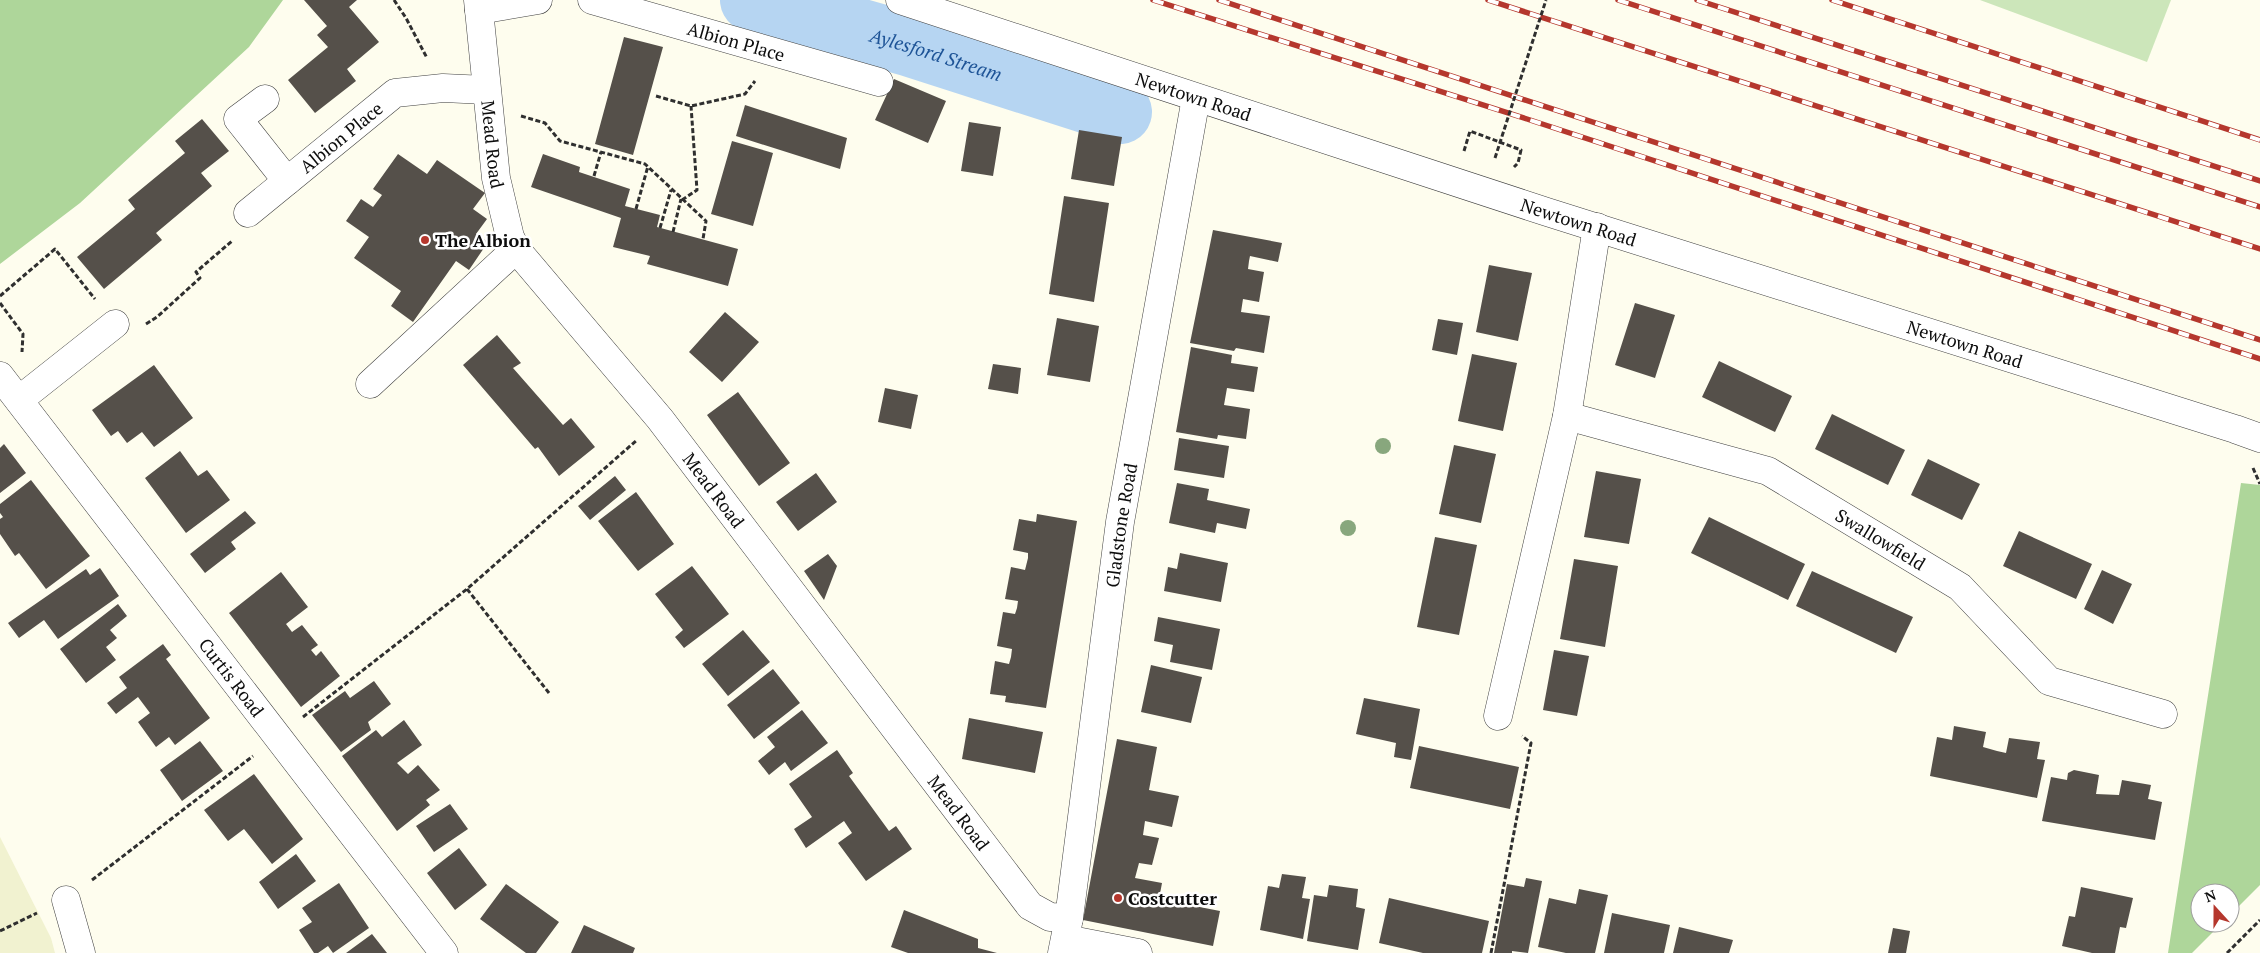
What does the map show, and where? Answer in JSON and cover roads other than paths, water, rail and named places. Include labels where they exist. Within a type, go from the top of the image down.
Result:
[{"type":"street","points":[[478,5],[538,0]]},
{"type":"street","name":"Albion Place","points":[[592,0],[879,82]]},
{"type":"street","name":"Newtown Road","points":[[900,0],[1597,227],[2197,416],[2260,438]]},
{"type":"street","name":"Mead Road","points":[[478,5],[486,98],[496,178],[510,237],[516,249],[660,419],[1030,906],[1050,917],[1066,937],[1138,953]]},
{"type":"street","name":"Albion Place","points":[[248,213],[395,93],[443,88],[486,98]]},
{"type":"street","name":"Gladstone Road","points":[[1066,937],[1120,522],[1187,94]]},
{"type":"street","name":"Albion Place","points":[[265,99],[238,120],[287,181]]},
{"type":"street","points":[[1498,716],[1568,416],[1597,227]]},
{"type":"street","points":[[370,384],[516,249]]},
{"type":"street","points":[[19,400],[116,324]]},
{"type":"street","name":"Curtis Road","points":[[0,376],[444,953]]},
{"type":"street","name":"Swallowfield","points":[[1568,416],[1768,471],[1960,587],[2049,681],[2163,714]]},
{"type":"street","points":[[66,900],[81,953]]},
{"type":"waterway","name":"Aylesford Stream","points":[[752,0],[911,45],[1120,112]]},
{"type":"railway","points":[[1153,0],[1527,119],[2260,359]]},
{"type":"railway","points":[[1219,0],[2260,340]]},
{"type":"railway","points":[[1488,0],[2260,249]]},
{"type":"railway","points":[[1618,0],[2260,207]]},
{"type":"railway","points":[[1697,0],[2260,181]]},
{"type":"railway","points":[[1832,0],[2260,140]]},
{"type":"place","name":"The Albion","points":[[425,240]]},
{"type":"place","name":"Costcutter","points":[[1118,898]]}]
